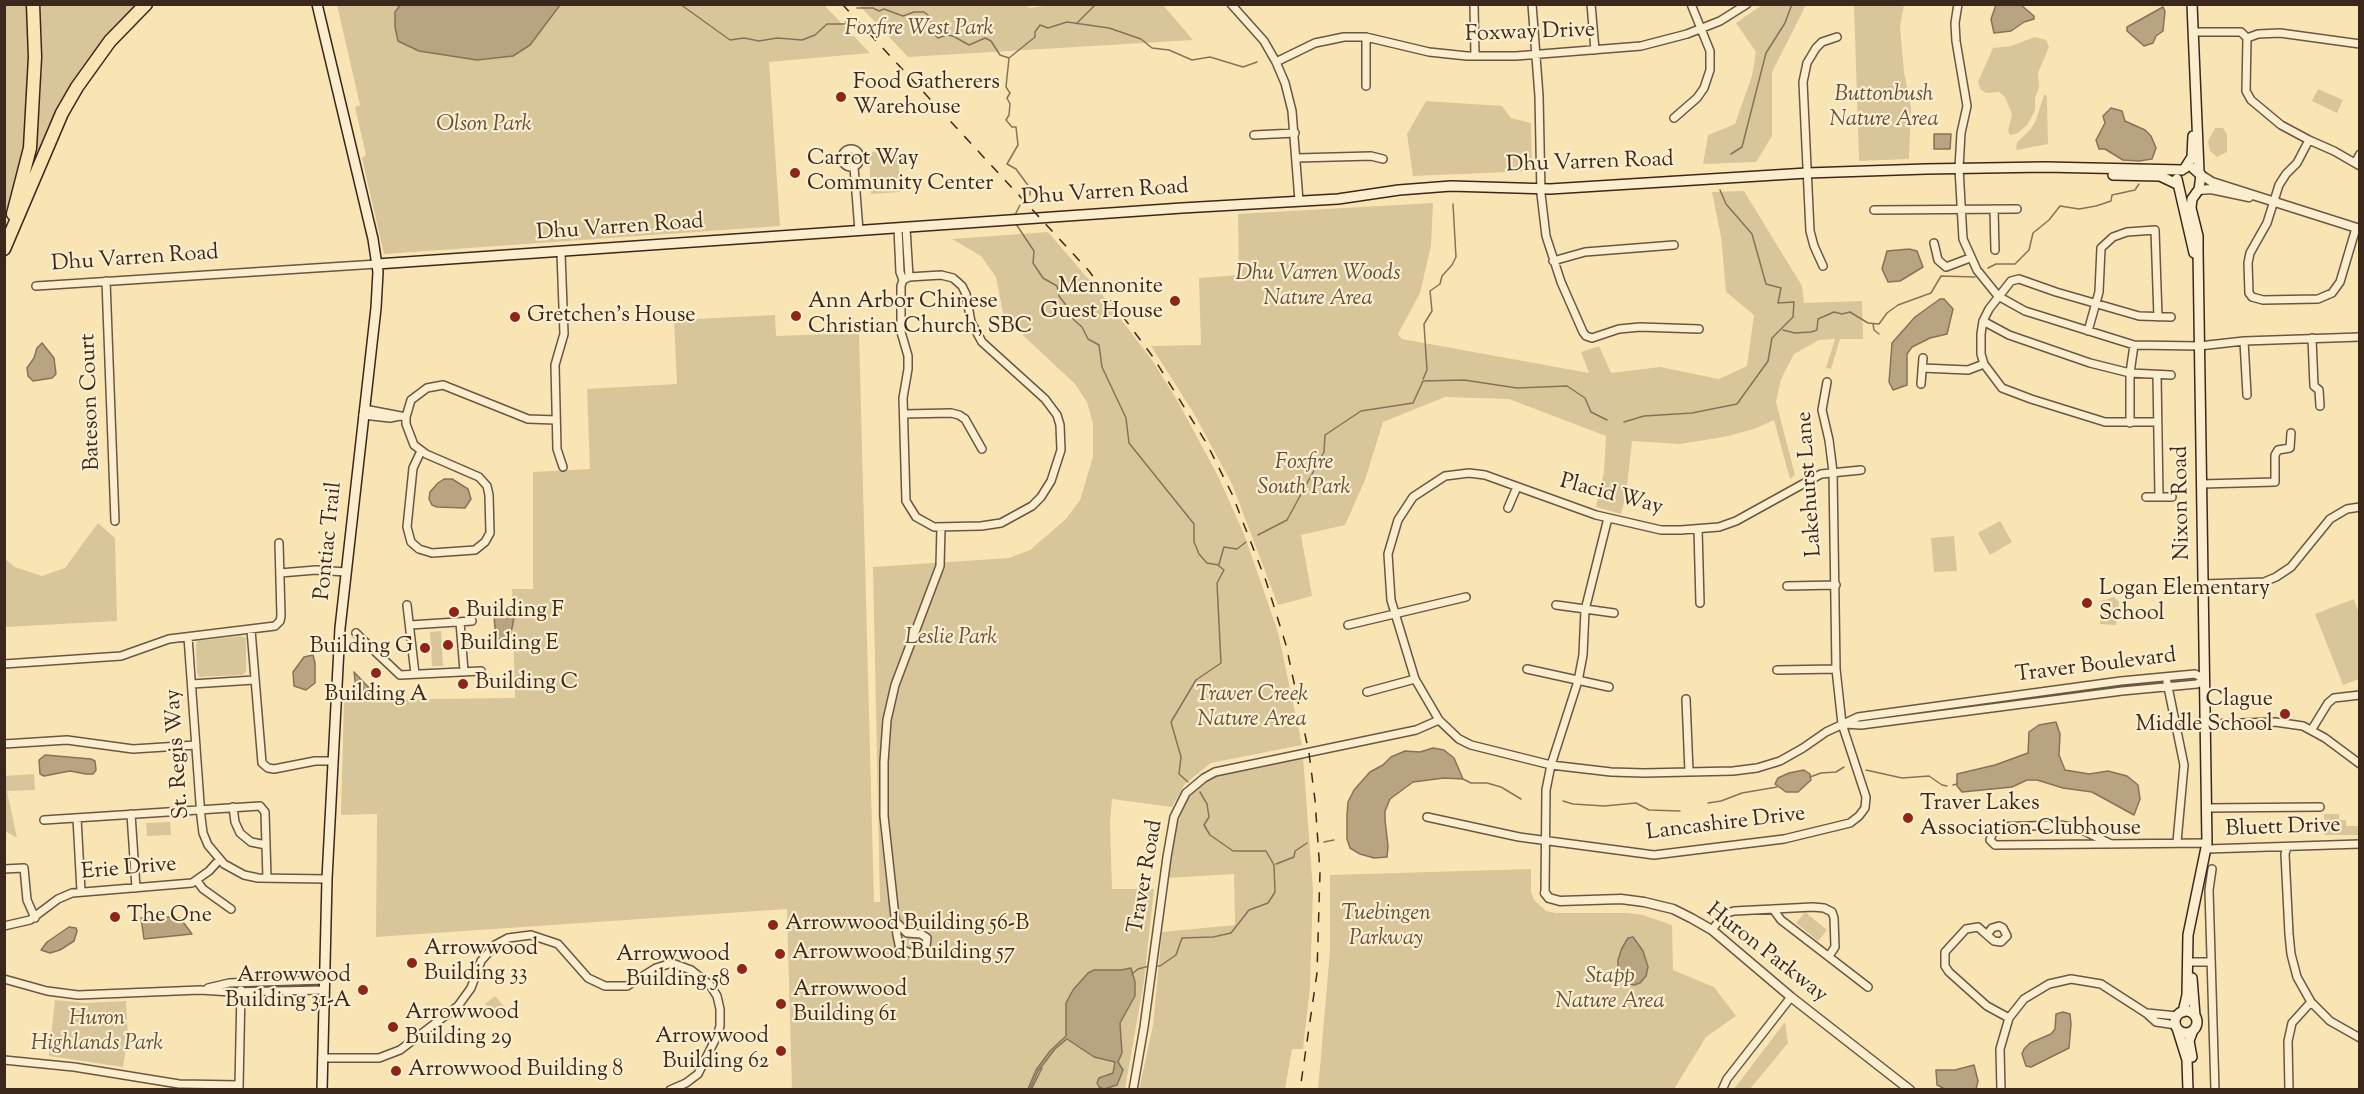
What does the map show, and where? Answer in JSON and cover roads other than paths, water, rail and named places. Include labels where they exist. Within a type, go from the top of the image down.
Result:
[{"type":"highway","points":[[4,243],[30,147],[35,57],[33,4]]},
{"type":"highway","points":[[4,249],[62,113],[77,87],[110,41],[146,4]]},
{"type":"main road","name":"Pontiac Trail","points":[[317,4],[369,221],[377,264],[376,308],[339,648],[327,879],[322,1089]]},
{"type":"main road","points":[[2192,4],[2200,173],[2198,191],[2188,193],[2179,187],[2178,177],[2192,157],[2196,103]]},
{"type":"main road","name":"Dhu Varren Road","points":[[377,264],[1338,199],[1399,190],[1451,186],[1541,189],[1807,173],[1959,168],[2183,169]]},
{"type":"main road","name":"Dhu Varren Road","points":[[2069,168],[2127,176],[2160,176],[2179,187]]},
{"type":"main road","points":[[2183,169],[2194,168],[2200,173]]},
{"type":"main road","name":"Nixon Road","points":[[2179,187],[2198,276]]},
{"type":"main road","name":"Nixon Road","points":[[2193,1030],[2196,1023],[2192,962],[2195,907],[2207,846],[2198,236],[2191,208],[2192,199],[2198,191]]},
{"type":"main road","name":"Nixon Road","points":[[2188,1089],[2187,1060],[2178,1020],[2187,994],[2188,935],[2190,916],[2195,907]]},
{"type":"main road","points":[[2193,1030],[2187,1032],[2178,1020],[2190,1012],[2195,1016]]},
{"type":"main road","points":[[2193,1030],[2189,1041],[2194,1089]]},
{"type":"street","points":[[1231,4],[1260,36],[1276,62],[1290,99],[1295,133],[1299,201]]},
{"type":"street","points":[[1474,4],[1475,56]]},
{"type":"street","points":[[1532,4],[1541,189],[1546,236],[1553,261],[1583,332],[1592,338],[1613,331],[1640,327],[1699,329]]},
{"type":"street","points":[[1592,4],[1595,50]]},
{"type":"street","points":[[1674,118],[1697,98],[1708,77],[1710,57],[1702,28],[1691,4]]},
{"type":"street","name":"Foxway Drive","points":[[1276,62],[1310,45],[1344,37],[1366,38],[1435,53],[1475,56],[1641,46],[1665,41],[1720,21],[1747,4]]},
{"type":"street","points":[[1958,4],[1955,23],[1956,41],[1966,106],[1961,133],[1959,168],[1963,239],[1977,270],[1998,296],[2025,310],[2134,345],[2199,346],[2244,341],[2360,337]]},
{"type":"street","points":[[2193,32],[2241,33],[2247,38]]},
{"type":"street","points":[[2247,38],[2258,34],[2280,33],[2359,41]]},
{"type":"street","points":[[1823,266],[1811,236],[1803,87],[1805,69],[1818,46],[1837,37]]},
{"type":"street","points":[[1366,38],[1366,86]]},
{"type":"street","points":[[2247,38],[2246,91],[2251,100],[2281,125],[2357,165],[2360,154]]},
{"type":"street","points":[[1254,135],[1295,133]]},
{"type":"street","points":[[2200,173],[2212,182],[2245,191],[2262,199],[2274,203],[2358,229],[2340,282],[2332,293],[2318,298],[2257,300],[2252,297],[2247,288],[2248,263],[2253,244],[2267,223],[2274,203],[2279,185],[2297,163],[2309,140]]},
{"type":"street","points":[[1297,158],[1371,156],[1383,159]]},
{"type":"street","points":[[854,167],[859,231]]},
{"type":"street","points":[[2198,191],[2211,189],[2262,199]]},
{"type":"street","points":[[1994,209],[1995,250]]},
{"type":"street","points":[[1874,210],[2017,209]]},
{"type":"street","points":[[902,228],[906,278],[901,286],[902,332],[908,357],[903,398],[906,501],[916,517],[929,525],[941,528],[1001,523],[1032,506],[1051,481],[1061,450],[1061,431],[1056,415],[1045,399],[978,337],[970,322],[965,292],[960,283],[945,275],[906,278]]},
{"type":"street","points":[[2088,331],[2099,292],[2101,248],[2113,237],[2127,232],[2155,230],[2158,316]]},
{"type":"street","points":[[1934,243],[1938,260],[1946,267],[1970,258]]},
{"type":"street","points":[[1553,261],[1585,252],[1674,245]]},
{"type":"street","points":[[561,253],[564,334],[555,365],[557,449],[563,467]]},
{"type":"street","name":"Dhu Varren Road","points":[[36,286],[334,269],[377,264]]},
{"type":"street","points":[[2157,423],[2105,422],[2002,388],[1984,364],[1981,354],[1981,334],[1983,321],[1998,296],[2011,281],[2019,279],[2139,316],[2171,317]]},
{"type":"street","name":"Bateson Court","points":[[106,281],[115,521]]},
{"type":"street","points":[[1983,321],[2008,335],[2090,363],[2130,373],[2171,375]]},
{"type":"street","points":[[2312,338],[2314,386],[2319,390],[2320,406]]},
{"type":"street","points":[[2244,341],[2247,394]]},
{"type":"street","points":[[2130,423],[2130,373],[2134,345]]},
{"type":"street","points":[[1921,384],[1923,358]]},
{"type":"street","points":[[1922,368],[1968,370],[1984,364]]},
{"type":"street","points":[[2157,375],[2159,497]]},
{"type":"street","name":"Lakehurst Lane","points":[[1827,382],[1822,411],[1833,472],[1836,669],[1842,724]]},
{"type":"street","points":[[421,451],[413,468],[407,527],[411,542],[419,549],[432,553],[470,550],[480,547],[488,540],[490,533],[489,495],[483,481],[474,474],[421,451],[410,439],[403,416],[411,400],[426,388],[437,385],[449,386],[528,419],[556,420]]},
{"type":"street","points":[[364,412],[403,416]]},
{"type":"street","points":[[904,414],[951,413],[959,415],[965,419],[982,449]]},
{"type":"street","points":[[2202,483],[2276,482],[2275,455],[2278,450],[2290,448],[2291,433]]},
{"type":"street","name":"Placid Way","points":[[1439,720],[1415,679],[1395,615],[1388,554],[1398,520],[1413,497],[1445,476],[1469,473],[1485,476],[1608,518],[1661,530],[1719,527],[1736,521],[1811,477],[1833,472],[1861,470]]},
{"type":"street","points":[[1508,508],[1517,487]]},
{"type":"street","points":[[2146,497],[2172,497]]},
{"type":"street","points":[[2204,584],[2264,582],[2276,578],[2291,567],[2330,519],[2347,509],[2360,507]]},
{"type":"street","points":[[1545,893],[1546,790],[1551,765],[1578,681],[1583,655],[1585,610],[1608,518]]},
{"type":"street","points":[[897,922],[907,933],[921,934],[927,938],[926,946],[919,953],[910,953],[900,949],[897,935],[884,816],[884,762],[887,723],[903,662],[940,566],[941,528]]},
{"type":"street","points":[[1698,529],[1700,603]]},
{"type":"street","points":[[4,664],[121,656],[160,641],[273,627],[280,621],[279,543]]},
{"type":"street","points":[[280,573],[316,570],[346,572]]},
{"type":"street","name":"Lakehurst Lane","points":[[1787,586],[1836,585]]},
{"type":"street","points":[[1348,625],[1466,597]]},
{"type":"street","points":[[407,605],[416,674]]},
{"type":"street","points":[[1556,605],[1614,613]]},
{"type":"street","points":[[410,625],[472,621]]},
{"type":"street","points":[[460,622],[464,671]]},
{"type":"street","points":[[251,630],[260,757],[264,765],[274,769],[315,761],[333,761]]},
{"type":"street","points":[[356,633],[400,675],[481,671]]},
{"type":"street","name":"St. Regis Way","points":[[188,637],[200,810],[206,840],[220,859],[244,875],[267,878],[327,879]]},
{"type":"street","points":[[339,648],[355,647],[364,641]]},
{"type":"street","points":[[1527,669],[1608,687]]},
{"type":"street","points":[[1777,670],[1836,669]]},
{"type":"street","name":"Traver Boulevard","points":[[1439,720],[1459,739],[1471,745],[1551,765],[1611,772],[1733,771],[1757,768],[1780,761],[1826,732],[1858,717],[2166,677],[2195,674],[2205,679]]},
{"type":"street","points":[[2166,677],[2184,765],[2177,842]]},
{"type":"street","points":[[1366,692],[1415,679]]},
{"type":"street","name":"Traver Boulevard","points":[[1842,724],[1861,725],[2197,684],[2205,679]]},
{"type":"street","points":[[192,684],[254,680]]},
{"type":"street","points":[[2312,729],[2328,703],[2334,698],[2360,695]]},
{"type":"street","points":[[1686,699],[1689,772]]},
{"type":"street","name":"Traver Road","points":[[1133,1089],[1144,1028],[1161,888],[1174,817],[1186,794],[1215,772],[1416,730],[1439,720]]},
{"type":"street","points":[[2207,724],[2275,722],[2312,729],[2360,764]]},
{"type":"street","name":"Lancashire Drive","points":[[1427,818],[1544,841],[1654,855],[1784,838],[1850,823],[1862,813],[1866,797],[1842,724]]},
{"type":"street","points":[[4,744],[67,740],[133,749],[196,745]]},
{"type":"street","points":[[233,807],[235,822],[240,833],[251,842],[266,845]]},
{"type":"street","points":[[44,820],[262,807],[265,812],[267,878]]},
{"type":"street","points":[[2207,808],[2320,807]]},
{"type":"street","points":[[131,814],[136,888]]},
{"type":"street","points":[[77,818],[81,891]]},
{"type":"street","name":"Bluett Drive","points":[[2111,844],[2078,828],[2059,825],[1995,827],[1990,840],[1995,845],[2111,844],[2177,842],[2207,846],[2287,847],[2360,844]]},
{"type":"street","points":[[2287,847],[2285,854],[2291,954],[2297,977],[2311,1002],[2330,1021],[2360,1038]]},
{"type":"street","name":"Erie Drive","points":[[4,926],[35,918],[61,897],[81,891],[184,884],[197,881],[220,859]]},
{"type":"street","points":[[4,868],[24,868],[27,900],[35,918]]},
{"type":"street","points":[[2212,869],[2209,890],[2215,1089]]},
{"type":"street","points":[[197,881],[203,889],[231,909]]},
{"type":"street","name":"Huron Parkway","points":[[1545,893],[1553,900],[1560,901],[1621,899],[1673,909],[1712,930],[1791,997],[1910,1089]]},
{"type":"street","points":[[1712,930],[1724,914],[1748,909],[1824,908],[1832,912],[1834,918],[1835,947],[1829,956]]},
{"type":"street","points":[[1773,909],[1781,920],[1868,987]]},
{"type":"street","points":[[1987,935],[1978,927],[1966,929],[1945,952],[1945,966],[1987,1006],[2009,1018]]},
{"type":"street","points":[[322,1058],[372,1059],[400,1050],[458,1006],[471,988],[481,961],[495,945],[508,938],[531,934],[562,946],[588,978],[605,986],[618,988],[627,986],[656,968],[672,963],[691,969],[710,985],[717,996],[720,1009],[721,1021],[717,1036],[698,1074],[686,1083],[670,1089]]},
{"type":"street","points":[[2192,962],[2211,962]]},
{"type":"street","points":[[4,979],[47,991],[78,995],[200,990],[241,992],[324,985]]},
{"type":"street","points":[[2001,1089],[2000,1049],[2009,1018],[2024,999],[2036,990],[2058,981],[2071,980],[2101,984],[2146,1013],[2178,1020]]},
{"type":"street","points":[[200,990],[229,983],[324,985]]},
{"type":"street","points":[[4,1060],[74,1067],[179,1084],[239,1087],[241,983]]},
{"type":"street","points":[[1722,1089],[1727,1079],[1791,997]]},
{"type":"street","points":[[2289,1089],[2288,1041],[2292,1023],[2311,1002]]},
{"type":"waterway","points":[[680,4],[730,40],[744,38],[759,41],[777,38],[802,40],[815,35],[827,24],[845,24],[848,18]]},
{"type":"waterway","points":[[1077,23],[1096,4]]},
{"type":"waterway","points":[[1119,4],[1126,4]]},
{"type":"waterway","points":[[1731,154],[1742,147],[1766,53],[1785,23],[1792,4]]},
{"type":"waterway","points":[[857,8],[873,8],[879,11],[884,9],[903,16],[914,12],[924,12],[930,17],[930,30],[938,38],[953,36],[969,45],[985,38],[991,41],[1000,55],[1009,58],[1006,87],[1010,93],[1007,98],[1010,104],[1006,120],[1012,127],[1016,127],[1018,145],[1007,164],[1016,169],[1030,188],[1030,195]]},
{"type":"waterway","points":[[1009,58],[1035,37],[1035,32],[1040,25],[1048,28],[1067,22],[1109,28],[1141,39],[1152,48],[1169,50],[1192,60],[1210,57],[1243,67],[1257,62]]},
{"type":"waterway","points":[[1988,268],[1996,264],[2015,264],[2029,250],[2033,233],[2049,220],[2060,206],[2079,209],[2096,206],[2111,201],[2112,195],[2135,190],[2139,184]]},
{"type":"waterway","points":[[1624,422],[1644,416],[1692,413],[1737,404],[1768,361],[1772,338],[1793,317],[1794,302],[1778,303],[1781,288],[1766,284],[1752,234],[1726,204],[1720,190]]},
{"type":"waterway","points":[[1423,379],[1427,370],[1424,324],[1432,311],[1430,291],[1440,284],[1442,276],[1456,257],[1453,204]]},
{"type":"waterway","points":[[1015,215],[1020,205]]},
{"type":"waterway","points":[[1016,224],[1034,251],[1033,263],[1043,278],[1057,286],[1059,296],[1073,319],[1082,327],[1088,339],[1099,345],[1102,367],[1126,418],[1129,443],[1194,524],[1194,542],[1199,554],[1207,563],[1219,565]]},
{"type":"waterway","points":[[1783,330],[1795,333],[1817,330],[1818,319],[1834,312],[1842,314],[1850,312],[1868,323],[1879,324],[1887,313],[1898,305],[1931,293],[1941,276],[1975,277]]},
{"type":"waterway","points":[[1873,324],[1874,330],[1879,334]]},
{"type":"waterway","points":[[1258,535],[1287,520],[1324,452],[1325,435],[1361,411],[1413,403],[1423,381],[1464,380],[1517,388],[1567,386],[1585,398],[1591,412],[1607,420]]},
{"type":"waterway","points":[[1219,564],[1224,547],[1237,549],[1246,542]]},
{"type":"waterway","points":[[1188,782],[1179,774],[1181,757],[1171,722],[1196,680],[1221,663],[1217,583],[1224,570],[1219,566]]},
{"type":"waterway","points":[[1810,777],[1821,773],[1836,772],[1844,767]]},
{"type":"waterway","points":[[1866,770],[1902,778],[1929,776],[1947,786]]},
{"type":"waterway","points":[[1463,779],[1471,783],[1487,783],[1501,787],[1521,799]]},
{"type":"waterway","points":[[1953,785],[1957,784]]},
{"type":"waterway","points":[[1708,803],[1742,793],[1777,787]]},
{"type":"waterway","points":[[1154,966],[1160,966],[1176,955],[1182,938],[1213,937],[1231,933],[1249,910],[1268,903],[1275,892],[1274,865],[1266,851],[1233,851],[1210,835],[1204,825],[1209,817],[1207,804],[1200,792]]},
{"type":"waterway","points":[[1563,801],[1604,806],[1636,803],[1649,810],[1680,811]]},
{"type":"waterway","points":[[1324,842],[1334,840]]},
{"type":"waterway","points":[[1276,864],[1294,857],[1295,851],[1307,843]]},
{"type":"waterway","points":[[1132,974],[1138,969],[1149,966]]},
{"type":"waterway","points":[[1031,1090],[1042,1068]]},
{"type":"railway","points":[[842,4],[1089,271],[1153,357],[1207,444],[1232,494],[1266,581],[1286,645],[1309,753],[1315,800],[1320,872],[1317,973],[1300,1090]]},
{"type":"place","name":"Food Gatherers Warehouse","points":[[841,97]]},
{"type":"place","name":"Carrot Way Community Center","points":[[795,173]]},
{"type":"place","name":"Mennonite Guest House","points":[[1175,301]]},
{"type":"place","name":"Ann Arbor Chinese Christian Church, SBC","points":[[796,316]]},
{"type":"place","name":"Gretchen's House","points":[[515,317]]},
{"type":"place","name":"Logan Elementary School","points":[[2087,603]]},
{"type":"place","name":"Building F","points":[[454,612]]},
{"type":"place","name":"Building E","points":[[448,645]]},
{"type":"place","name":"Building G","points":[[425,648]]},
{"type":"place","name":"Building A","points":[[376,673]]},
{"type":"place","name":"Building C","points":[[463,684]]},
{"type":"place","name":"Clague Middle School","points":[[2285,714]]},
{"type":"place","name":"Traver Lakes Association Clubhouse","points":[[1908,818]]},
{"type":"place","name":"The One","points":[[115,917]]},
{"type":"place","name":"Arrowwood Building 56-B","points":[[773,925]]},
{"type":"place","name":"Arrowwood Building 57","points":[[780,954]]},
{"type":"place","name":"Arrowwood Building 33","points":[[412,963]]},
{"type":"place","name":"Arrowwood Building 58","points":[[742,969]]},
{"type":"place","name":"Arrowwood Building 31-A","points":[[363,990]]},
{"type":"place","name":"Arrowwood Building 61","points":[[781,1004]]},
{"type":"place","name":"Arrowwood Building 29","points":[[393,1027]]},
{"type":"place","name":"Arrowwood Building 62","points":[[781,1051]]},
{"type":"place","name":"Arrowwood Building 8","points":[[396,1071]]},
{"type":"park label","name":"Foxfire West Park","points":[[919,30]]},
{"type":"park label","name":"Buttonbush Nature Area","points":[[1884,108]]},
{"type":"park label","name":"Olson Park","points":[[484,126]]},
{"type":"park label","name":"Dhu Varren Woods Nature Area","points":[[1318,288]]},
{"type":"park label","name":"Foxfire South Park","points":[[1304,476]]},
{"type":"park label","name":"Leslie Park","points":[[951,639]]},
{"type":"park label","name":"Traver Creek Nature Area","points":[[1252,708]]},
{"type":"park label","name":"Tuebingen Parkway","points":[[1386,928]]},
{"type":"park label","name":"Stapp Nature Area","points":[[1610,990]]},
{"type":"park label","name":"Huron Highlands Park","points":[[97,1032]]}]
